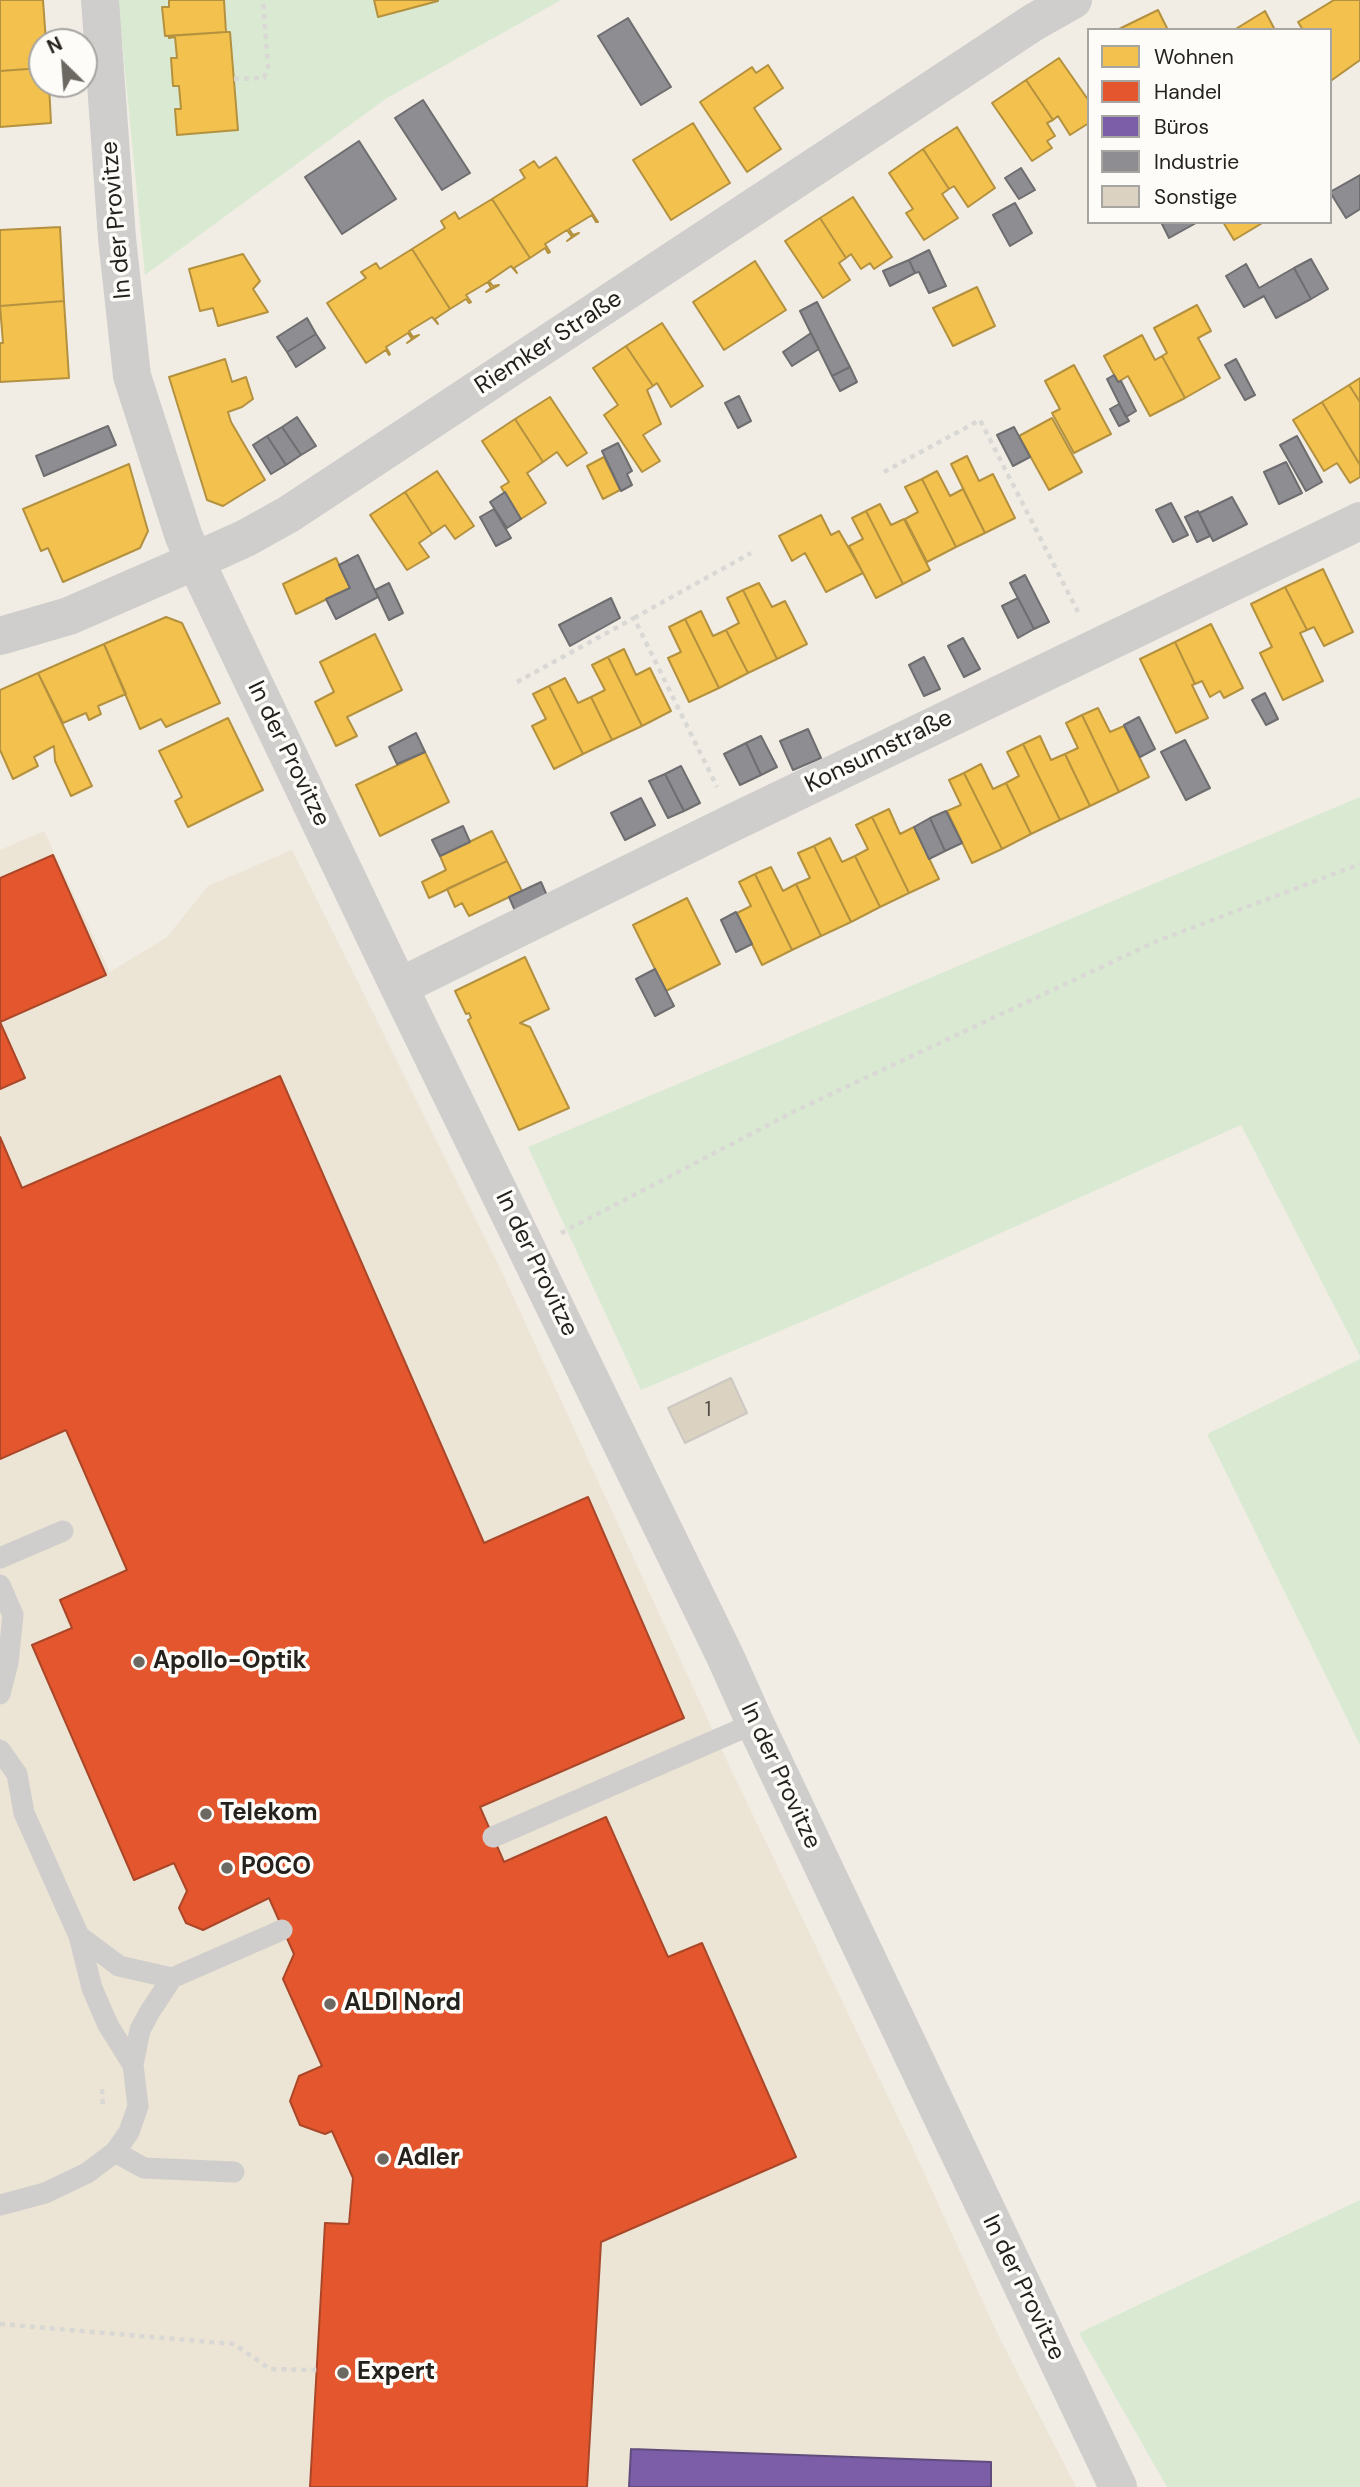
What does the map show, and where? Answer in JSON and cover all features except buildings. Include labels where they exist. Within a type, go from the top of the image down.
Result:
[{"type":"street","name":"In der Provitze","points":[[100,0],[117,238],[132,376],[184,537],[399,987],[725,1656],[1118,2487]]},
{"type":"street","name":"Riemker Straße","points":[[0,636],[69,617],[195,562],[289,514],[1023,30],[1073,0]]},
{"type":"street","name":"Konsumstraße","points":[[399,987],[734,822],[1360,521]]},
{"type":"lane","points":[[0,1558],[63,1531]]},
{"type":"lane","points":[[0,1585],[13,1615],[8,1663],[0,1694]]},
{"type":"lane","points":[[493,1838],[755,1723]]},
{"type":"lane","points":[[0,1750],[17,1774],[24,1813],[79,1936],[92,1988],[108,2025],[133,2065]]},
{"type":"lane","points":[[0,2205],[45,2193],[87,2173],[115,2152],[129,2132],[138,2106],[133,2065],[141,2030],[149,2012],[172,1979],[282,1930]]},
{"type":"lane","points":[[79,1936],[119,1966],[172,1979]]},
{"type":"lane","points":[[115,2152],[144,2168],[234,2172]]},
{"type":"path","points":[[234,79],[264,78],[268,67],[263,0]]},
{"type":"path","points":[[884,472],[980,420],[1096,648]]},
{"type":"path","points":[[517,682],[751,553]]},
{"type":"path","points":[[634,618],[734,822]]},
{"type":"path","points":[[528,1248],[797,1110],[1157,941],[1360,864]]},
{"type":"path","points":[[0,2324],[234,2344],[270,2369],[317,2370]]},
{"type":"shaded area","points":[[44,831],[110,972],[167,937],[208,886],[292,850],[500,1268],[727,1761],[916,2155],[999,2337],[1076,2487],[0,2487],[0,850]]},
{"type":"green space","points":[[118,0],[561,0],[387,98],[145,275]]},
{"type":"green space","points":[[1360,797],[1360,1356],[1241,1125],[832,1309],[641,1390],[528,1147]]},
{"type":"green space","points":[[1360,1359],[1360,1745],[1207,1434]]},
{"type":"green space","points":[[1360,2200],[1360,2487],[1167,2487],[1079,2333]]},
{"type":"place","name":"Apollo-Optik","points":[[139,1662]]},
{"type":"place","name":"Telekom","points":[[206,1814]]},
{"type":"place","name":"POCO","points":[[227,1868]]},
{"type":"place","name":"ALDI Nord","points":[[330,2004]]},
{"type":"place","name":"Adler","points":[[383,2159]]},
{"type":"place","name":"Expert","points":[[343,2373]]}]
